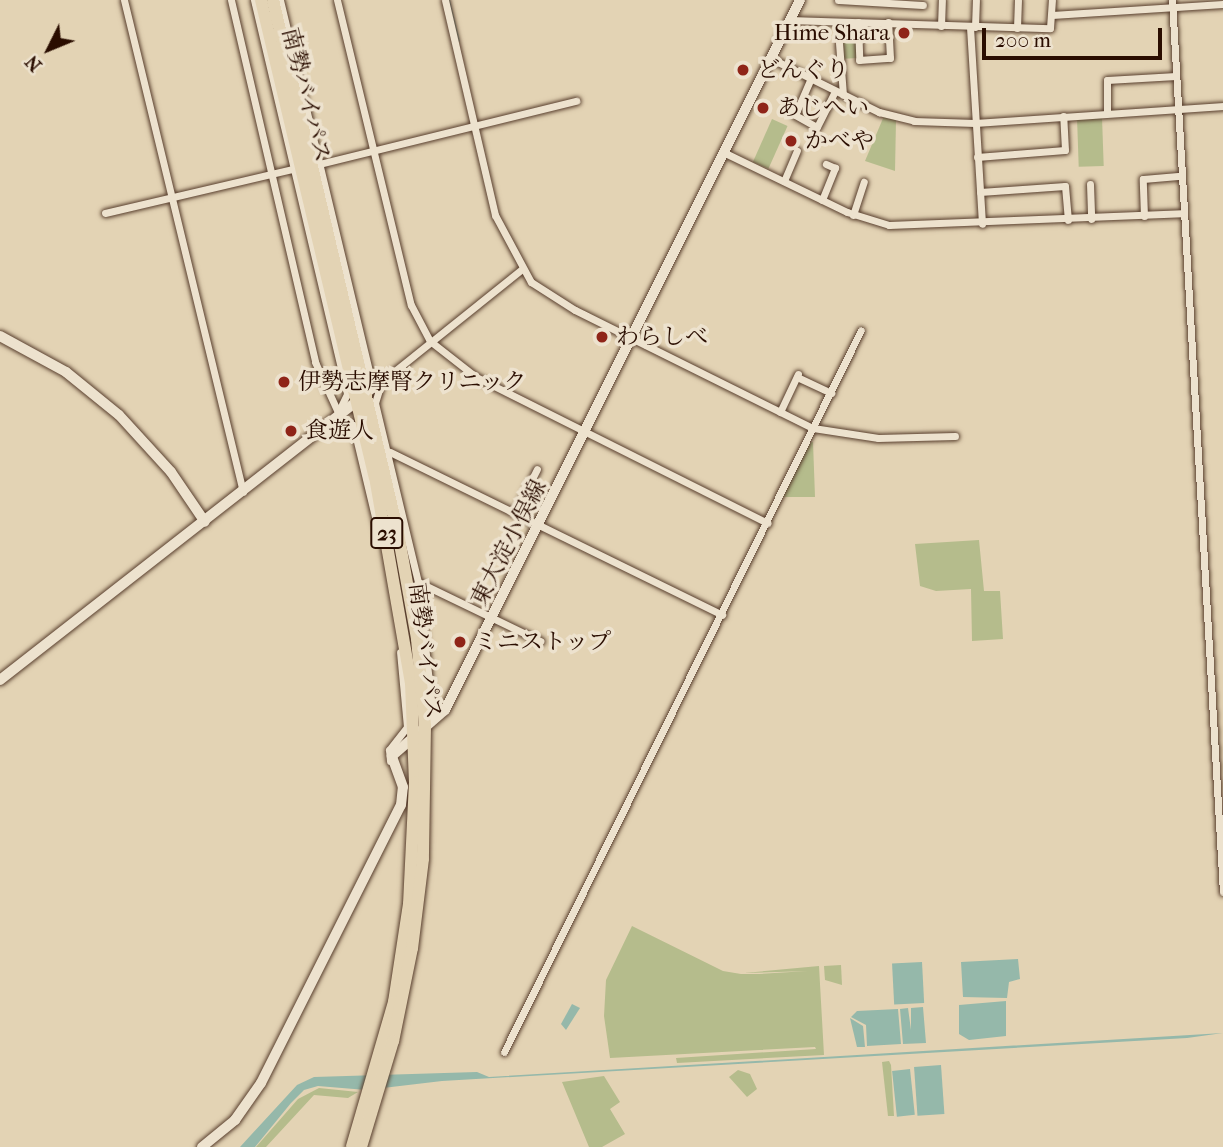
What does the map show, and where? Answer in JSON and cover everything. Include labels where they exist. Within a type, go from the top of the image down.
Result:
[{"type":"highway","name":"南勢バイパス","points":[[261,0],[361,398]]},
{"type":"highway","name":"南勢バイパス","points":[[273,0],[361,398],[400,605],[420,730],[409,904],[394,1002],[380,1075],[352,1147]]},
{"type":"highway","name":"南勢バイパス","points":[[361,1147],[374,1093]]},
{"type":"main road","name":"東大淀小俣線","points":[[392,764],[395,750],[445,710],[587,432],[800,0]]},
{"type":"main road","points":[[0,336],[66,372],[119,415],[171,472],[205,522]]},
{"type":"main road","points":[[0,680],[243,493],[336,414],[361,398]]},
{"type":"main road","points":[[202,1147],[235,1120],[261,1083],[401,805],[403,787],[392,764]]},
{"type":"street","points":[[126,0],[170,197],[243,493]]},
{"type":"street","points":[[231,0],[315,362],[336,414],[353,425],[390,586],[407,727],[389,750],[392,764]]},
{"type":"street","points":[[254,0],[347,394],[336,414]]},
{"type":"street","points":[[280,0],[369,371],[382,380]]},
{"type":"street","points":[[337,0],[411,305],[430,341],[460,368],[767,523]]},
{"type":"street","points":[[444,0],[495,215],[522,269],[552,297],[813,428],[886,439],[955,436]]},
{"type":"street","points":[[838,0],[910,2],[923,5]]},
{"type":"street","points":[[941,26],[942,0]]},
{"type":"street","points":[[976,0],[973,27],[975,123],[982,224]]},
{"type":"street","points":[[1017,28],[1018,0]]},
{"type":"street","points":[[789,20],[1050,29],[1052,0]]},
{"type":"street","points":[[1052,15],[1172,3],[1223,4]]},
{"type":"street","points":[[1172,3],[1223,892]]},
{"type":"street","points":[[858,22],[859,60],[890,58],[888,22]]},
{"type":"street","points":[[811,78],[794,115],[817,127],[839,93],[839,43]]},
{"type":"street","points":[[770,58],[839,93],[895,117],[975,123],[1223,106]]},
{"type":"street","points":[[1107,113],[1107,80],[1176,76]]},
{"type":"street","points":[[319,163],[576,101]]},
{"type":"street","points":[[977,156],[1065,150],[1063,116]]},
{"type":"street","points":[[784,181],[797,151]]},
{"type":"street","points":[[723,152],[853,215],[901,227],[1182,213]]},
{"type":"street","points":[[822,200],[835,168],[826,164]]},
{"type":"street","points":[[105,213],[293,169]]},
{"type":"street","points":[[1144,215],[1143,179],[1181,176]]},
{"type":"street","points":[[853,215],[864,182]]},
{"type":"street","points":[[1090,184],[1091,219]]},
{"type":"street","points":[[979,192],[1065,186],[1068,220]]},
{"type":"street","points":[[361,398],[522,269]]},
{"type":"street","points":[[504,1052],[861,330]]},
{"type":"street","points":[[780,412],[798,375],[831,393]]},
{"type":"street","points":[[382,380],[375,403],[390,452],[418,582],[431,701],[445,710]]},
{"type":"street","points":[[390,452],[722,615]]},
{"type":"street","points":[[515,513],[537,469]]},
{"type":"street","points":[[418,582],[540,641]]},
{"type":"green space","points":[[856,42],[857,58],[844,59],[843,43]]},
{"type":"green space","points":[[884,116],[896,120],[895,171],[865,161]]},
{"type":"green space","points":[[1102,117],[1104,166],[1079,167],[1077,118]]},
{"type":"green space","points":[[772,119],[788,126],[768,169],[753,162]]},
{"type":"green space","points":[[813,442],[815,497],[783,497],[808,443]]},
{"type":"green space","points":[[979,540],[984,591],[1000,591],[1003,639],[972,641],[971,589],[936,591],[920,586],[915,544]]},
{"type":"green space","points":[[632,926],[723,971],[741,974],[759,974],[808,971],[744,973],[819,966],[824,1055],[677,1063],[676,1058],[816,1049],[815,1047],[610,1058],[604,1016],[606,980]]},
{"type":"green space","points":[[841,965],[842,985],[825,980],[824,966]]},
{"type":"green space","points":[[889,1061],[894,1116],[888,1116],[882,1062]]},
{"type":"green space","points":[[738,1070],[750,1074],[757,1089],[747,1097],[729,1077]]},
{"type":"green space","points":[[604,1076],[620,1102],[610,1109],[625,1134],[602,1147],[589,1147],[562,1082]]},
{"type":"green space","points":[[319,1088],[358,1092],[348,1098],[314,1095],[266,1147],[256,1147],[298,1099]]},
{"type":"shaded area","points":[[1018,959],[1020,979],[1009,982],[1007,998],[963,997],[961,962]]},
{"type":"shaded area","points":[[922,962],[924,1003],[894,1005],[892,964]]},
{"type":"shaded area","points":[[1006,1001],[1006,1036],[969,1040],[959,1034],[959,1005]]},
{"type":"shaded area","points":[[572,1004],[580,1008],[566,1030],[561,1024]]},
{"type":"shaded area","points":[[923,1007],[926,1043],[903,1044],[900,1009],[908,1008],[911,1030],[911,1008]]},
{"type":"shaded area","points":[[898,1009],[901,1044],[867,1046],[866,1025],[851,1017],[857,1011]]},
{"type":"shaded area","points":[[850,1018],[863,1026],[865,1047],[857,1047]]},
{"type":"shaded area","points":[[1223,1033],[1187,1038],[442,1081],[366,1090],[318,1086],[304,1090],[255,1147],[240,1147],[297,1085],[314,1077],[477,1072],[489,1077]]},
{"type":"shaded area","points":[[941,1065],[944,1114],[917,1116],[914,1067]]},
{"type":"shaded area","points":[[910,1069],[915,1115],[897,1117],[892,1071]]},
{"type":"waterway","points":[[449,0],[459,41]]},
{"type":"place","name":"Hime Shara","points":[[904,33]]},
{"type":"place","name":"どんぐり","points":[[743,70]]},
{"type":"place","name":"あじへい","points":[[763,108]]},
{"type":"place","name":"かべや","points":[[791,141]]},
{"type":"place","name":"わらしべ","points":[[602,337]]},
{"type":"place","name":"伊勢志摩腎クリニック","points":[[284,382]]},
{"type":"place","name":"食遊人","points":[[291,431]]},
{"type":"place","name":"ミニストップ","points":[[460,642]]}]
